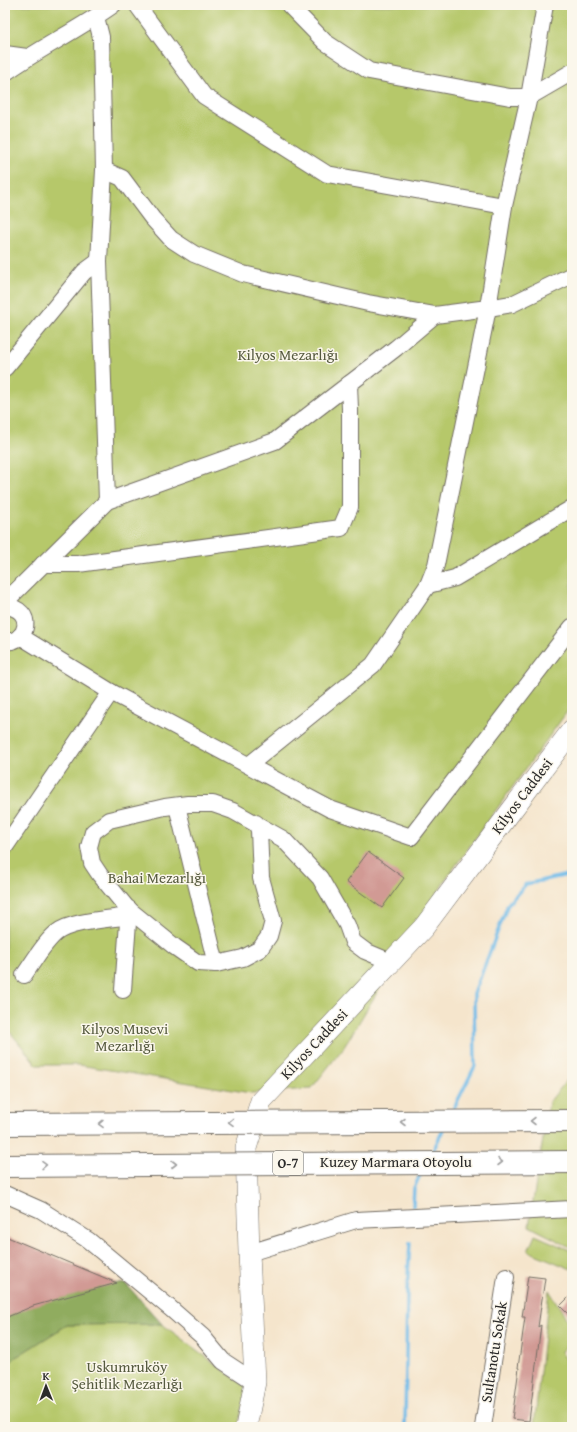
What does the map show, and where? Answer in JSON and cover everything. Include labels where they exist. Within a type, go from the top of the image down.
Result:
[{"type":"highway","points":[[5,1124],[572,1121]]},
{"type":"highway","name":"Kuzey Marmara Otoyolu","points":[[5,1166],[572,1162]]},
{"type":"main road","name":"Kilyos Caddesi","points":[[246,1427],[254,1382],[246,1148],[261,1101],[424,927],[572,730]]},
{"type":"street","points":[[5,73],[27,57],[96,17],[113,5]]},
{"type":"street","points":[[137,5],[204,96],[327,174],[504,206]]},
{"type":"street","points":[[289,5],[325,42],[370,71],[510,97],[529,97],[572,72]]},
{"type":"street","points":[[249,765],[373,665],[428,585],[436,565],[488,308],[504,206],[529,97],[545,5]]},
{"type":"street","points":[[96,17],[101,37],[104,170],[99,261],[107,501]]},
{"type":"street","points":[[5,54],[27,57]]},
{"type":"street","points":[[104,170],[122,178],[152,218],[171,239],[194,254],[243,274],[368,303],[435,315],[488,308],[512,304],[572,275]]},
{"type":"street","points":[[5,368],[84,272],[99,261]]},
{"type":"street","points":[[5,602],[107,501],[275,441],[396,348],[435,315]]},
{"type":"street","points":[[43,564],[78,564],[341,528],[350,507],[349,384]]},
{"type":"street","points":[[428,585],[455,578],[572,508]]},
{"type":"street","points":[[5,606],[17,608],[22,612],[26,623],[20,636],[13,641],[5,641]]},
{"type":"street","points":[[20,636],[111,692],[330,809],[411,837],[572,627]]},
{"type":"street","points":[[5,847],[111,692]]},
{"type":"street","points":[[256,823],[259,830],[261,878],[273,921],[269,936],[260,949],[243,958],[216,964],[198,963],[129,912],[92,863],[89,847],[93,832],[109,820],[177,806],[213,804],[256,823],[283,839],[320,878],[347,925],[353,942],[365,951],[391,962]]},
{"type":"street","points":[[177,806],[216,964]]},
{"type":"street","points":[[260,842],[270,836],[283,839]]},
{"type":"street","points":[[24,975],[43,948],[57,932],[73,925],[129,912]]},
{"type":"street","points":[[123,990],[129,912]]},
{"type":"street","points":[[5,1194],[41,1210],[88,1240],[203,1337],[223,1361],[254,1382]]},
{"type":"street","points":[[249,1253],[356,1220],[572,1209]]},
{"type":"street","name":"Sultanotu Sokak","points":[[483,1427],[506,1277]]},
{"type":"green space","name":"Kilyos Mezarlığı","points":[[5,5],[572,5],[572,705],[446,879],[344,1047],[311,1089],[251,1093],[79,1065],[37,1065],[5,1026]]},
{"type":"green space","points":[[572,1074],[572,1248],[529,1226],[549,1102]]},
{"type":"green space","points":[[535,1235],[572,1251],[571,1269],[528,1251]]},
{"type":"green space","points":[[70,1281],[126,1284],[162,1324],[67,1325],[16,1357],[5,1368],[5,1300]]},
{"type":"green space","points":[[549,1290],[572,1328],[572,1342],[561,1351],[572,1370],[572,1427],[534,1427]]},
{"type":"green space","name":"Uskumruköy Şehitlik Mezarlığı","points":[[162,1324],[246,1387],[238,1427],[5,1427],[5,1368],[16,1357],[67,1325]]},
{"type":"building","points":[[368,852],[404,878],[382,908],[346,882]]},
{"type":"building","points":[[5,1236],[117,1283],[33,1306],[5,1318]]},
{"type":"building","points":[[528,1276],[545,1278],[538,1327],[541,1325],[529,1421],[512,1419],[525,1317],[522,1317]]},
{"type":"building","points":[[572,1294],[572,1318],[560,1306]]},
{"type":"waterway","points":[[451,1114],[475,1066],[474,994],[508,904],[526,884],[572,874]]},
{"type":"waterway","points":[[431,1155],[443,1130]]},
{"type":"waterway","points":[[413,1206],[414,1188],[422,1171]]},
{"type":"waterway","points":[[405,1427],[407,1291],[410,1243]]},
{"type":"park label","name":"Bahai Mezarlığı","points":[[157,878]]},
{"type":"park label","name":"Kilyos Musevi Mezarlığı","points":[[125,1038]]}]
